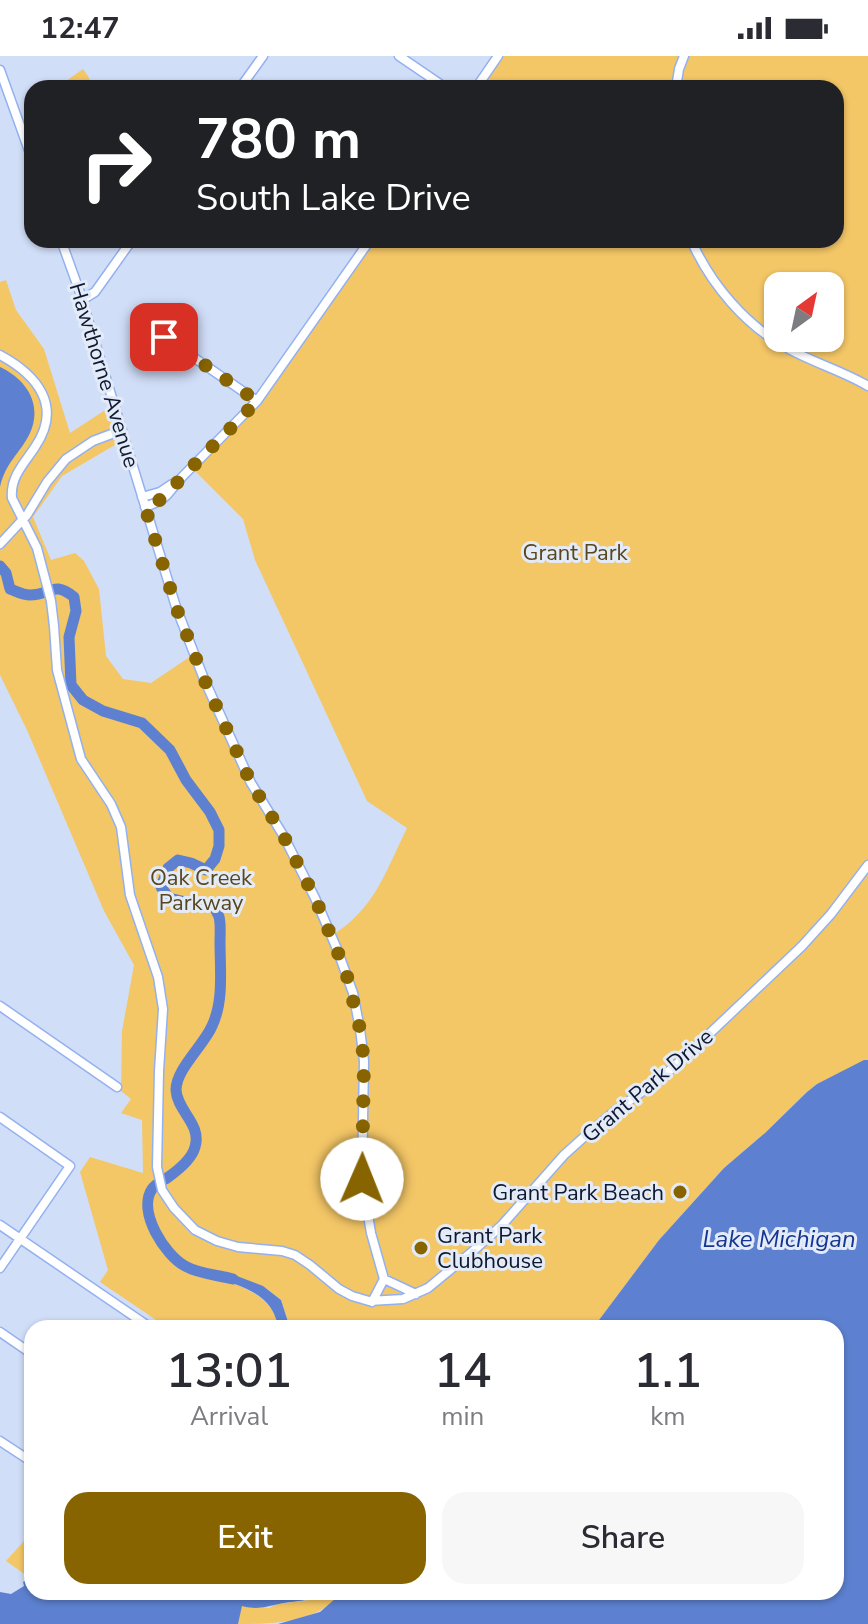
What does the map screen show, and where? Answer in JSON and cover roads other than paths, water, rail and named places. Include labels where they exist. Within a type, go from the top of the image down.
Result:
[{"type":"street","points":[[246,80],[263,56]]},
{"type":"street","points":[[399,56],[434,80]]},
{"type":"street","points":[[482,80],[498,56]]},
{"type":"street","points":[[677,80],[684,56]]},
{"type":"street","points":[[0,70],[24,137]]},
{"type":"street","name":"Hawthorne Avenue","points":[[64,248],[176,607],[204,679],[251,783],[289,845],[315,898],[350,983],[364,1061],[362,1179],[371,1233],[384,1279]]},
{"type":"street","points":[[82,300],[95,292],[126,248]]},
{"type":"street","points":[[145,507],[167,495],[257,401],[364,248]]},
{"type":"street","points":[[696,248],[718,287],[755,325],[788,349],[868,386]]},
{"type":"street","points":[[164,337],[257,401]]},
{"type":"street","points":[[0,355],[31,375],[39,386],[46,411],[43,432],[16,474],[11,491],[14,505],[34,541],[51,601],[59,680],[81,759],[119,820],[132,903],[161,987],[163,1009],[157,1133],[162,1190],[174,1208],[200,1233],[229,1245],[290,1253],[303,1259],[352,1296],[372,1302],[403,1299],[417,1294]]},
{"type":"street","points":[[1,543],[22,520],[66,459],[93,441],[122,430]]},
{"type":"street","points":[[142,497],[160,492],[182,477]]},
{"type":"street","name":"Grant Park Drive","points":[[417,1294],[440,1279],[502,1225],[584,1137],[661,1078],[718,1027],[802,946],[868,865]]},
{"type":"street","points":[[2,1012],[117,1087]]},
{"type":"street","points":[[0,1117],[70,1166],[0,1268]]},
{"type":"street","points":[[0,1225],[139,1320]]},
{"type":"street","points":[[372,1302],[384,1279],[417,1294]]},
{"type":"street","points":[[0,1332],[24,1348]]},
{"type":"street","points":[[0,1441],[24,1457]]},
{"type":"water","points":[[0,367],[17,378],[30,394],[34,422],[0,487]]},
{"type":"water","name":"Lake Michigan","points":[[868,1060],[868,1624],[278,1624],[320,1612],[334,1600],[844,1600],[844,1320],[599,1320],[659,1240],[724,1168],[817,1084]]},
{"type":"water","points":[[229,1273],[263,1286],[281,1300],[287,1320],[276,1320],[261,1298],[216,1278]]},
{"type":"water","points":[[24,1586],[24,1600],[306,1600],[265,1607],[242,1606],[238,1624],[0,1624],[0,1592],[11,1594]]},
{"type":"waterway","points":[[0,566],[6,573],[10,589],[30,595],[56,589],[74,597],[76,611],[69,637],[71,685],[83,700],[103,711],[142,723],[170,750],[219,830],[215,859],[206,870],[178,860],[168,868],[161,887],[169,898],[214,906],[220,923],[220,985],[212,1026],[177,1082],[177,1098],[195,1131],[195,1147],[184,1164],[152,1189],[148,1209],[155,1232],[177,1260],[196,1271],[233,1279]]},
{"type":"place","name":"Grant Park Beach","points":[[680,1192]]},
{"type":"place","name":"Grant Park Clubhouse","points":[[421,1248]]},
{"type":"park label","name":"Grant Park","points":[[575,552]]},
{"type":"park label","name":"Oak Creek Parkway","points":[[201,890]]}]
